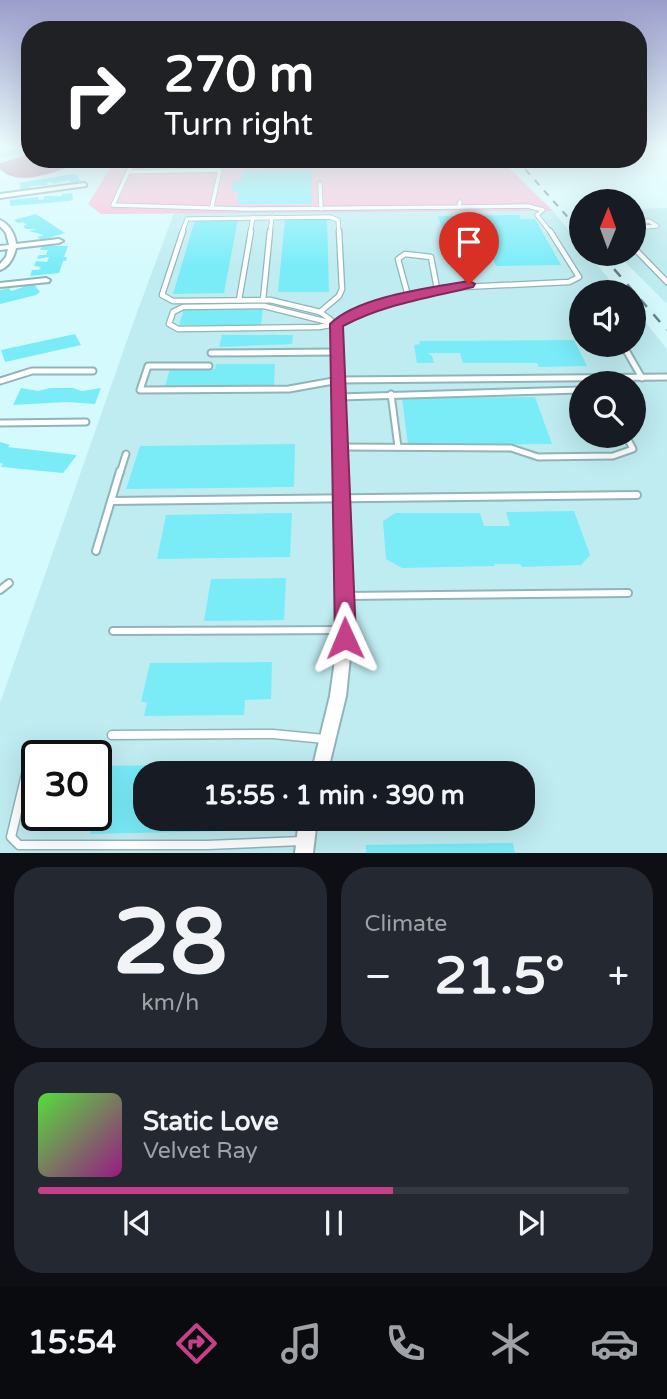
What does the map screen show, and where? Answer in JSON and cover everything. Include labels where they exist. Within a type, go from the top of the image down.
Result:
[{"type":"street","points":[[0,196],[69,188]]},
{"type":"street","points":[[0,268],[12,254],[14,246],[12,237],[1,223]]},
{"type":"street","points":[[0,248],[59,242]]},
{"type":"street","points":[[0,285],[46,280]]},
{"type":"street","points":[[322,761],[338,696],[345,630],[336,324]]},
{"type":"lane","points":[[121,188],[113,205],[321,209],[469,204]]},
{"type":"lane","points":[[212,206],[216,188]]},
{"type":"lane","points":[[320,188],[321,209]]},
{"type":"lane","points":[[428,201],[430,207]]},
{"type":"lane","points":[[336,324],[264,306],[183,307],[173,312],[169,324],[178,329],[274,329],[336,324],[365,310],[437,289],[469,284],[569,282],[579,277],[542,218],[537,215],[543,210],[528,206],[460,204]]},
{"type":"lane","points":[[239,300],[253,217]]},
{"type":"lane","points":[[263,300],[272,217]]},
{"type":"lane","points":[[320,312],[339,296],[342,289],[338,220],[330,217],[187,219],[162,295],[173,301],[263,300],[320,312],[336,324]]},
{"type":"lane","points":[[646,222],[654,222],[657,226],[646,227]]},
{"type":"lane","points":[[408,296],[398,260],[405,254],[431,257],[437,289]]},
{"type":"lane","points":[[460,255],[469,284]]},
{"type":"lane","points":[[646,260],[667,282]]},
{"type":"lane","points":[[211,353],[337,352]]},
{"type":"lane","points":[[209,366],[148,366],[140,390],[289,389],[339,380],[569,378]]},
{"type":"lane","points":[[0,381],[32,371],[93,371]]},
{"type":"lane","points":[[646,378],[667,377]]},
{"type":"lane","points":[[339,397],[569,390]]},
{"type":"lane","points":[[391,394],[398,447]]},
{"type":"lane","points":[[0,423],[86,422]]},
{"type":"lane","points":[[341,447],[511,448],[538,457],[613,456],[632,448]]},
{"type":"lane","points":[[96,551],[126,454]]},
{"type":"lane","points":[[111,501],[637,495]]},
{"type":"lane","points":[[0,590],[9,583]]},
{"type":"lane","points":[[345,596],[628,593]]},
{"type":"lane","points":[[113,631],[345,630]]},
{"type":"lane","points":[[112,735],[273,734],[328,740]]},
{"type":"lane","points":[[21,794],[11,837],[19,845],[88,849],[305,847]]},
{"type":"shaded area","points":[[98,188],[529,188],[553,211],[101,214],[88,204]]},
{"type":"shaded area","points":[[667,208],[667,304],[646,280],[629,266],[646,266],[646,209]]},
{"type":"shaded area","points":[[553,211],[569,230],[569,266],[598,266],[610,280],[569,280],[569,357],[646,357],[646,323],[667,349],[667,853],[0,853],[0,703],[174,213]]},
{"type":"building","points":[[232,188],[312,188],[312,204],[237,204],[239,192],[231,192]]},
{"type":"building","points":[[72,193],[73,199],[70,201],[10,206],[10,200],[38,197],[39,200],[44,199],[44,196]]},
{"type":"building","points":[[36,214],[65,233],[42,240],[37,237],[44,235],[29,231],[36,229],[26,229],[23,226],[27,225],[23,222],[14,220]]},
{"type":"building","points":[[519,215],[521,219],[535,219],[561,265],[496,266],[493,258],[481,258],[477,248],[449,249],[438,216]]},
{"type":"building","points":[[327,218],[329,292],[278,292],[285,219]]},
{"type":"building","points":[[238,219],[224,293],[173,294],[195,220]]},
{"type":"building","points":[[42,246],[68,246],[64,257],[67,257],[66,261],[63,261],[59,273],[30,276],[32,270],[39,270],[41,267],[34,266],[36,261],[47,262],[49,257],[37,259],[39,255],[46,255],[48,250],[40,250]]},
{"type":"building","points":[[33,283],[40,292],[36,295],[0,304],[0,290],[9,288],[11,291]]},
{"type":"building","points":[[263,308],[261,325],[179,325],[184,309]]},
{"type":"building","points":[[75,334],[81,345],[5,362],[1,350]]},
{"type":"building","points":[[222,335],[293,335],[292,344],[219,347]]},
{"type":"building","points":[[569,340],[569,357],[582,357],[587,366],[539,367],[537,363],[463,363],[460,353],[428,353],[434,363],[417,363],[414,345],[420,344],[419,341]]},
{"type":"building","points":[[216,364],[275,364],[274,385],[165,386],[170,369],[215,369]]},
{"type":"building","points":[[21,388],[38,391],[73,388],[82,391],[101,388],[95,404],[67,402],[13,405]]},
{"type":"building","points":[[535,397],[552,444],[408,445],[402,398]]},
{"type":"building","points":[[0,442],[10,445],[8,447],[77,455],[63,473],[1,467],[3,464],[0,463]]},
{"type":"building","points":[[295,444],[294,487],[126,489],[140,446]]},
{"type":"building","points":[[574,511],[590,555],[581,565],[522,567],[520,564],[494,564],[495,566],[402,568],[386,559],[383,521],[395,513],[480,513],[484,526],[510,526],[506,512]]},
{"type":"building","points":[[292,513],[290,557],[157,559],[166,515]]},
{"type":"building","points":[[286,578],[284,620],[204,621],[211,579]]},
{"type":"building","points":[[272,662],[271,699],[245,700],[244,715],[144,716],[147,702],[141,702],[150,663]]},
{"type":"building","points":[[112,766],[133,766],[133,831],[227,831],[90,834],[91,831],[112,831]]},
{"type":"building","points":[[513,843],[515,853],[366,853],[366,845]]},
{"type":"railway","points":[[542,188],[569,219]]},
{"type":"railway","points":[[611,266],[667,330]]},
{"type":"route","points":[[345,638],[336,324],[365,310],[404,297],[469,284]]}]
